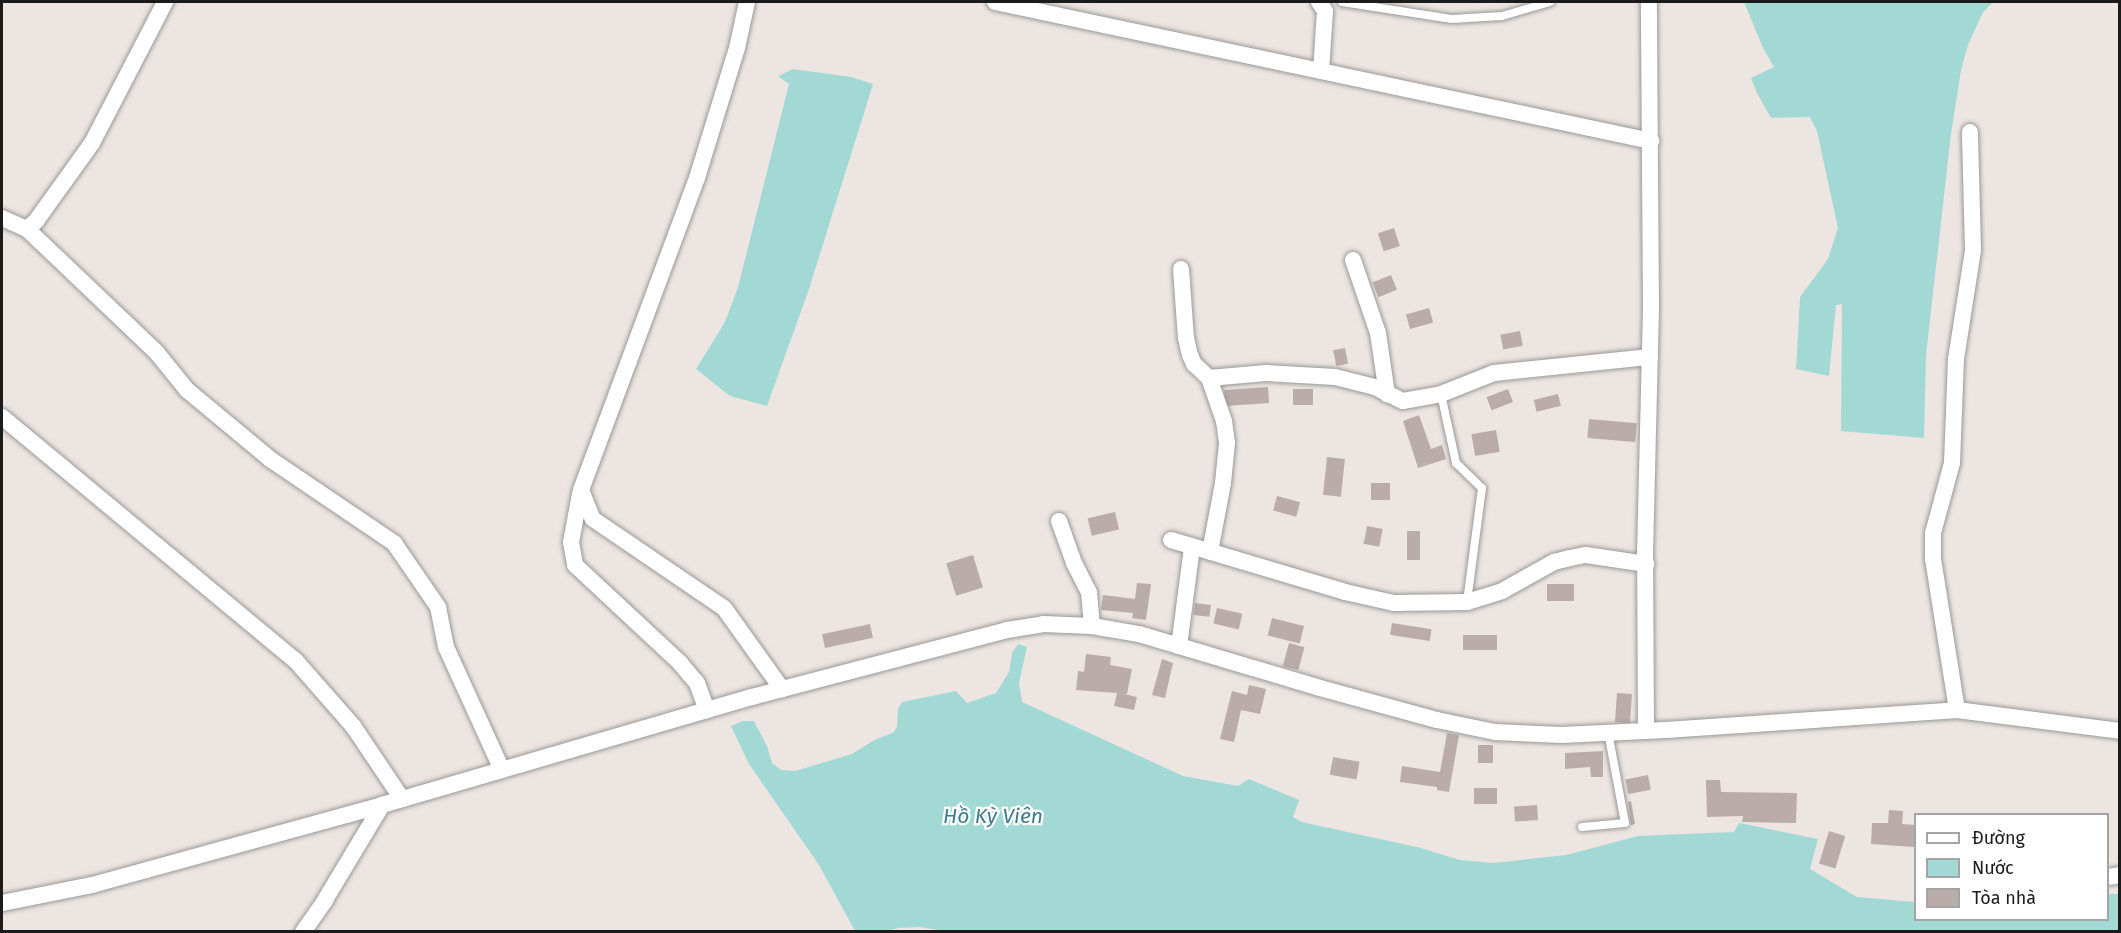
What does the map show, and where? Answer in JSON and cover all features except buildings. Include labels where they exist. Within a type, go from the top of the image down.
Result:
[{"type":"street","points":[[27,229],[36,221],[92,143],[165,2]]},
{"type":"street","points":[[707,710],[698,683],[681,663],[575,564],[571,542],[580,490],[698,178],[737,48],[747,2]]},
{"type":"street","points":[[995,2],[1651,141]]},
{"type":"street","points":[[1320,2],[1325,11],[1321,71]]},
{"type":"street","points":[[1647,731],[1646,564],[1651,141],[1649,2]]},
{"type":"street","points":[[1957,710],[1950,657],[1940,615],[1933,551],[1934,533],[1952,463],[1956,359],[1973,250],[1970,132]]},
{"type":"street","points":[[2,218],[27,229],[157,353],[187,390],[270,459],[394,543],[438,607],[446,647],[502,770]]},
{"type":"street","points":[[1353,260],[1378,333],[1387,394]]},
{"type":"street","points":[[1181,269],[1186,338],[1190,355],[1194,364],[1209,378],[1224,422],[1227,443],[1223,483],[1210,552]]},
{"type":"street","points":[[1209,378],[1266,373],[1335,377],[1376,387],[1403,401],[1442,394],[1494,373],[1650,357]]},
{"type":"street","points":[[2,417],[295,660],[353,726],[402,799]]},
{"type":"street","points":[[580,490],[593,519],[724,608],[782,689]]},
{"type":"street","points":[[1059,521],[1074,563],[1089,592],[1092,626]]},
{"type":"street","points":[[1171,540],[1394,603],[1467,602],[1502,591],[1554,562],[1586,555],[1646,564]]},
{"type":"street","points":[[1179,646],[1192,547]]},
{"type":"street","points":[[2,903],[92,885],[382,805],[782,689],[1007,630],[1043,624],[1092,626],[1138,634],[1320,688],[1437,720],[1494,732],[1561,735],[1647,731],[1957,710],[2120,731]]},
{"type":"street","points":[[303,932],[382,805]]},
{"type":"lane","points":[[1342,2],[1452,19],[1502,15],[1550,2]]},
{"type":"lane","points":[[1442,394],[1450,447],[1456,463],[1482,488],[1467,602]]},
{"type":"lane","points":[[1582,827],[1625,823],[1608,732]]},
{"type":"water","points":[[1744,2],[1993,2],[1983,12],[1968,45],[1961,70],[1951,134],[1926,355],[1924,438],[1841,431],[1842,304],[1836,305],[1829,376],[1796,369],[1800,297],[1828,259],[1838,228],[1817,131],[1810,117],[1771,118],[1757,93],[1751,78],[1774,67],[1763,48]]},
{"type":"water","points":[[793,69],[851,77],[873,84],[808,292],[767,406],[730,396],[696,369],[725,322],[738,287],[789,84],[778,76]]},
{"type":"water","name":"Hồ Kỳ Viên","points":[[1018,644],[1027,647],[1019,683],[1022,702],[1183,776],[1238,786],[1249,779],[1299,800],[1293,817],[1302,822],[1421,848],[1460,860],[1493,863],[1566,855],[1638,836],[1734,832],[1739,823],[1818,839],[1810,869],[1857,897],[1914,902],[1914,921],[2109,921],[2109,894],[2119,894],[2119,931],[952,932],[919,927],[888,931],[855,931],[819,865],[749,764],[731,726],[742,721],[754,721],[767,746],[772,763],[781,770],[795,771],[852,754],[876,739],[893,733],[897,727],[898,709],[902,702],[956,691],[967,703],[996,693],[1009,672],[1012,653]]}]
